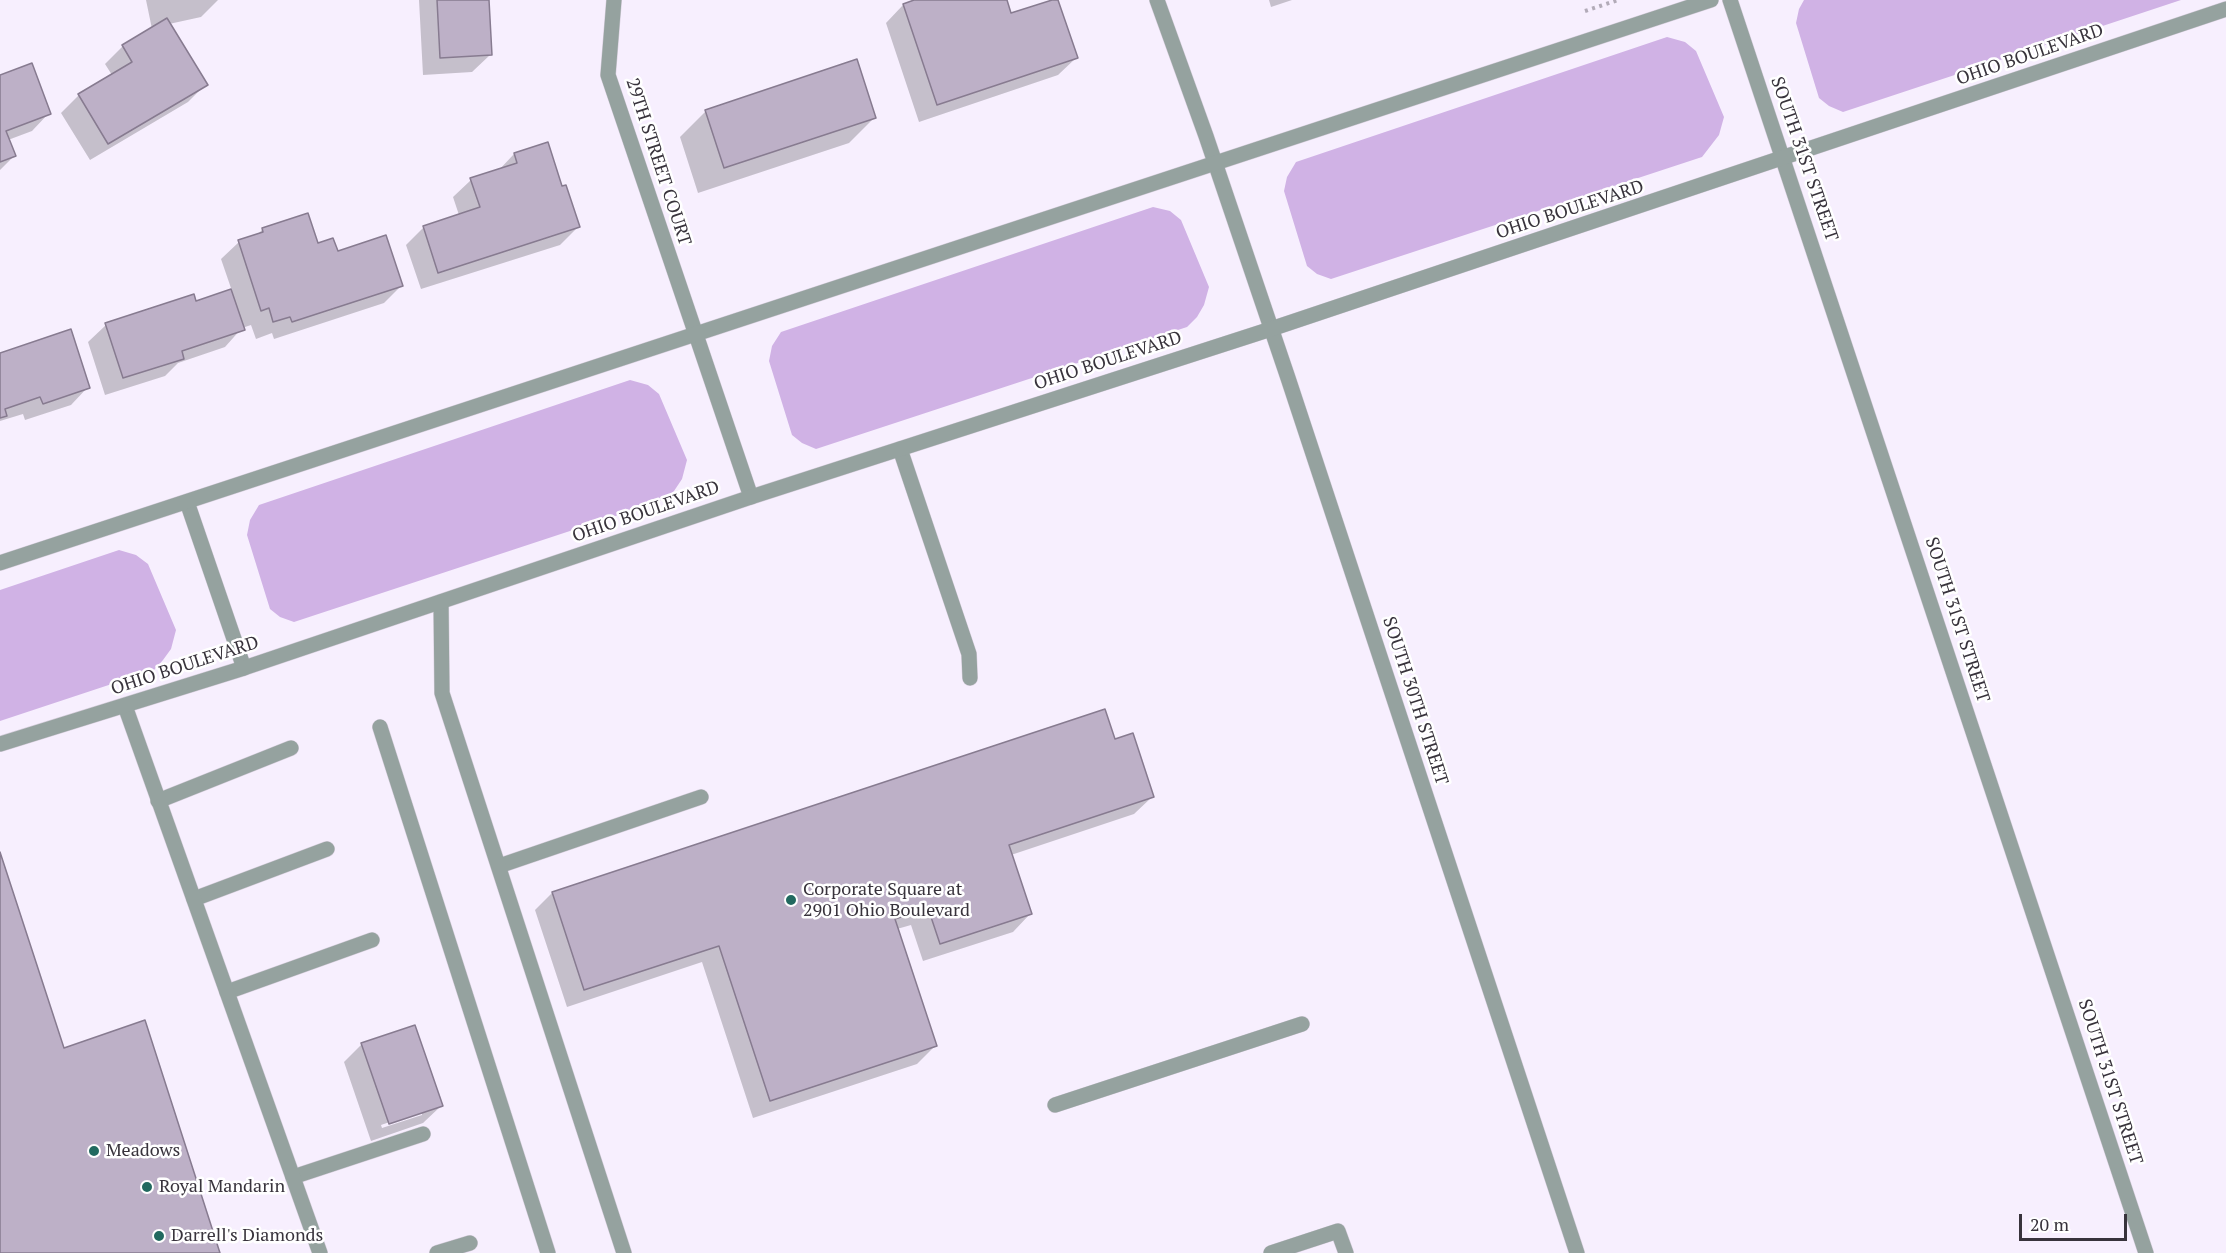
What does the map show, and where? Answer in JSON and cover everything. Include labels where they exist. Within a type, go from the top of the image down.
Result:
[{"type":"street","name":"29TH STREET COURT","points":[[614,0],[608,75],[750,497]]},
{"type":"street","name":"SOUTH 30TH STREET","points":[[1156,0],[1215,162],[1577,1253]]},
{"type":"street","points":[[0,563],[1711,0]]},
{"type":"street","name":"SOUTH 31ST STREET","points":[[1730,0],[2146,1253]]},
{"type":"street","name":"OHIO BOULEVARD","points":[[0,744],[244,668],[750,497],[1271,329],[2226,9]]},
{"type":"street","points":[[900,449],[969,654],[970,678]]},
{"type":"street","points":[[187,502],[244,668]]},
{"type":"street","points":[[441,602],[442,693],[624,1253]]},
{"type":"street","points":[[125,706],[321,1253]]},
{"type":"street","points":[[380,727],[548,1253]]},
{"type":"street","points":[[158,801],[291,748]]},
{"type":"street","points":[[498,866],[700,797]]},
{"type":"street","points":[[194,899],[327,849]]},
{"type":"street","points":[[227,992],[372,940]]},
{"type":"street","points":[[1055,1105],[1302,1024]]},
{"type":"street","points":[[293,1177],[423,1134]]},
{"type":"street","points":[[1271,1253],[1338,1231],[1346,1253]]},
{"type":"street","points":[[437,1253],[470,1243]]},
{"type":"shaded area","points":[[1804,0],[2181,0],[1843,112],[1829,106],[1819,98],[1796,23]]},
{"type":"shaded area","points":[[1667,37],[1685,42],[1696,51],[1724,117],[1719,135],[1702,157],[1331,279],[1317,274],[1307,266],[1284,191],[1287,177],[1296,162]]},
{"type":"shaded area","points":[[1153,207],[1170,211],[1181,220],[1209,287],[1204,305],[1187,327],[816,449],[802,443],[792,435],[769,361],[772,346],[781,332]]},
{"type":"shaded area","points":[[630,380],[648,385],[659,394],[687,460],[682,479],[664,500],[294,622],[280,617],[270,609],[247,535],[250,520],[259,505]]},
{"type":"shaded area","points":[[119,550],[136,555],[148,564],[176,630],[171,649],[154,670],[0,721],[0,590]]},
{"type":"building","points":[[437,0],[489,0],[492,55],[440,58]]},
{"type":"building","points":[[914,0],[1007,0],[1011,13],[1058,0],[1078,58],[937,105],[903,4]]},
{"type":"building","points":[[167,18],[208,85],[108,144],[78,94],[132,62],[122,45]]},
{"type":"building","points":[[857,59],[876,118],[724,168],[705,110]]},
{"type":"building","points":[[32,63],[51,114],[6,131],[16,156],[0,162],[0,75]]},
{"type":"building","points":[[548,142],[562,186],[566,185],[580,227],[438,273],[423,226],[480,207],[470,178],[517,163],[514,153]]},
{"type":"building","points":[[308,213],[318,243],[333,238],[338,251],[386,235],[403,286],[292,322],[290,317],[273,322],[269,308],[261,311],[238,240],[263,232],[262,228]]},
{"type":"building","points":[[231,289],[245,330],[182,351],[184,359],[123,378],[105,323],[194,294],[196,301]]},
{"type":"building","points":[[71,329],[90,388],[43,404],[40,397],[5,409],[7,416],[0,418],[0,353]]},
{"type":"building","name":"Corporate Square at 2901 Ohio Boulevard","points":[[1105,709],[1115,739],[1133,733],[1154,797],[1009,845],[1032,914],[940,944],[928,908],[895,919],[937,1046],[770,1101],[719,946],[584,990],[552,892]]},
{"type":"building","name":"Meadows","points":[[0,852],[64,1048],[145,1020],[220,1253],[0,1253]]},
{"type":"building","points":[[415,1025],[443,1106],[389,1124],[361,1043]]},
{"type":"place","name":"Corporate Square at 2901 Ohio Boulevard","points":[[791,900]]},
{"type":"place","name":"Meadows","points":[[94,1151]]},
{"type":"place","name":"Royal Mandarin","points":[[147,1187]]},
{"type":"place","name":"Darrell's Diamonds","points":[[159,1236]]}]
